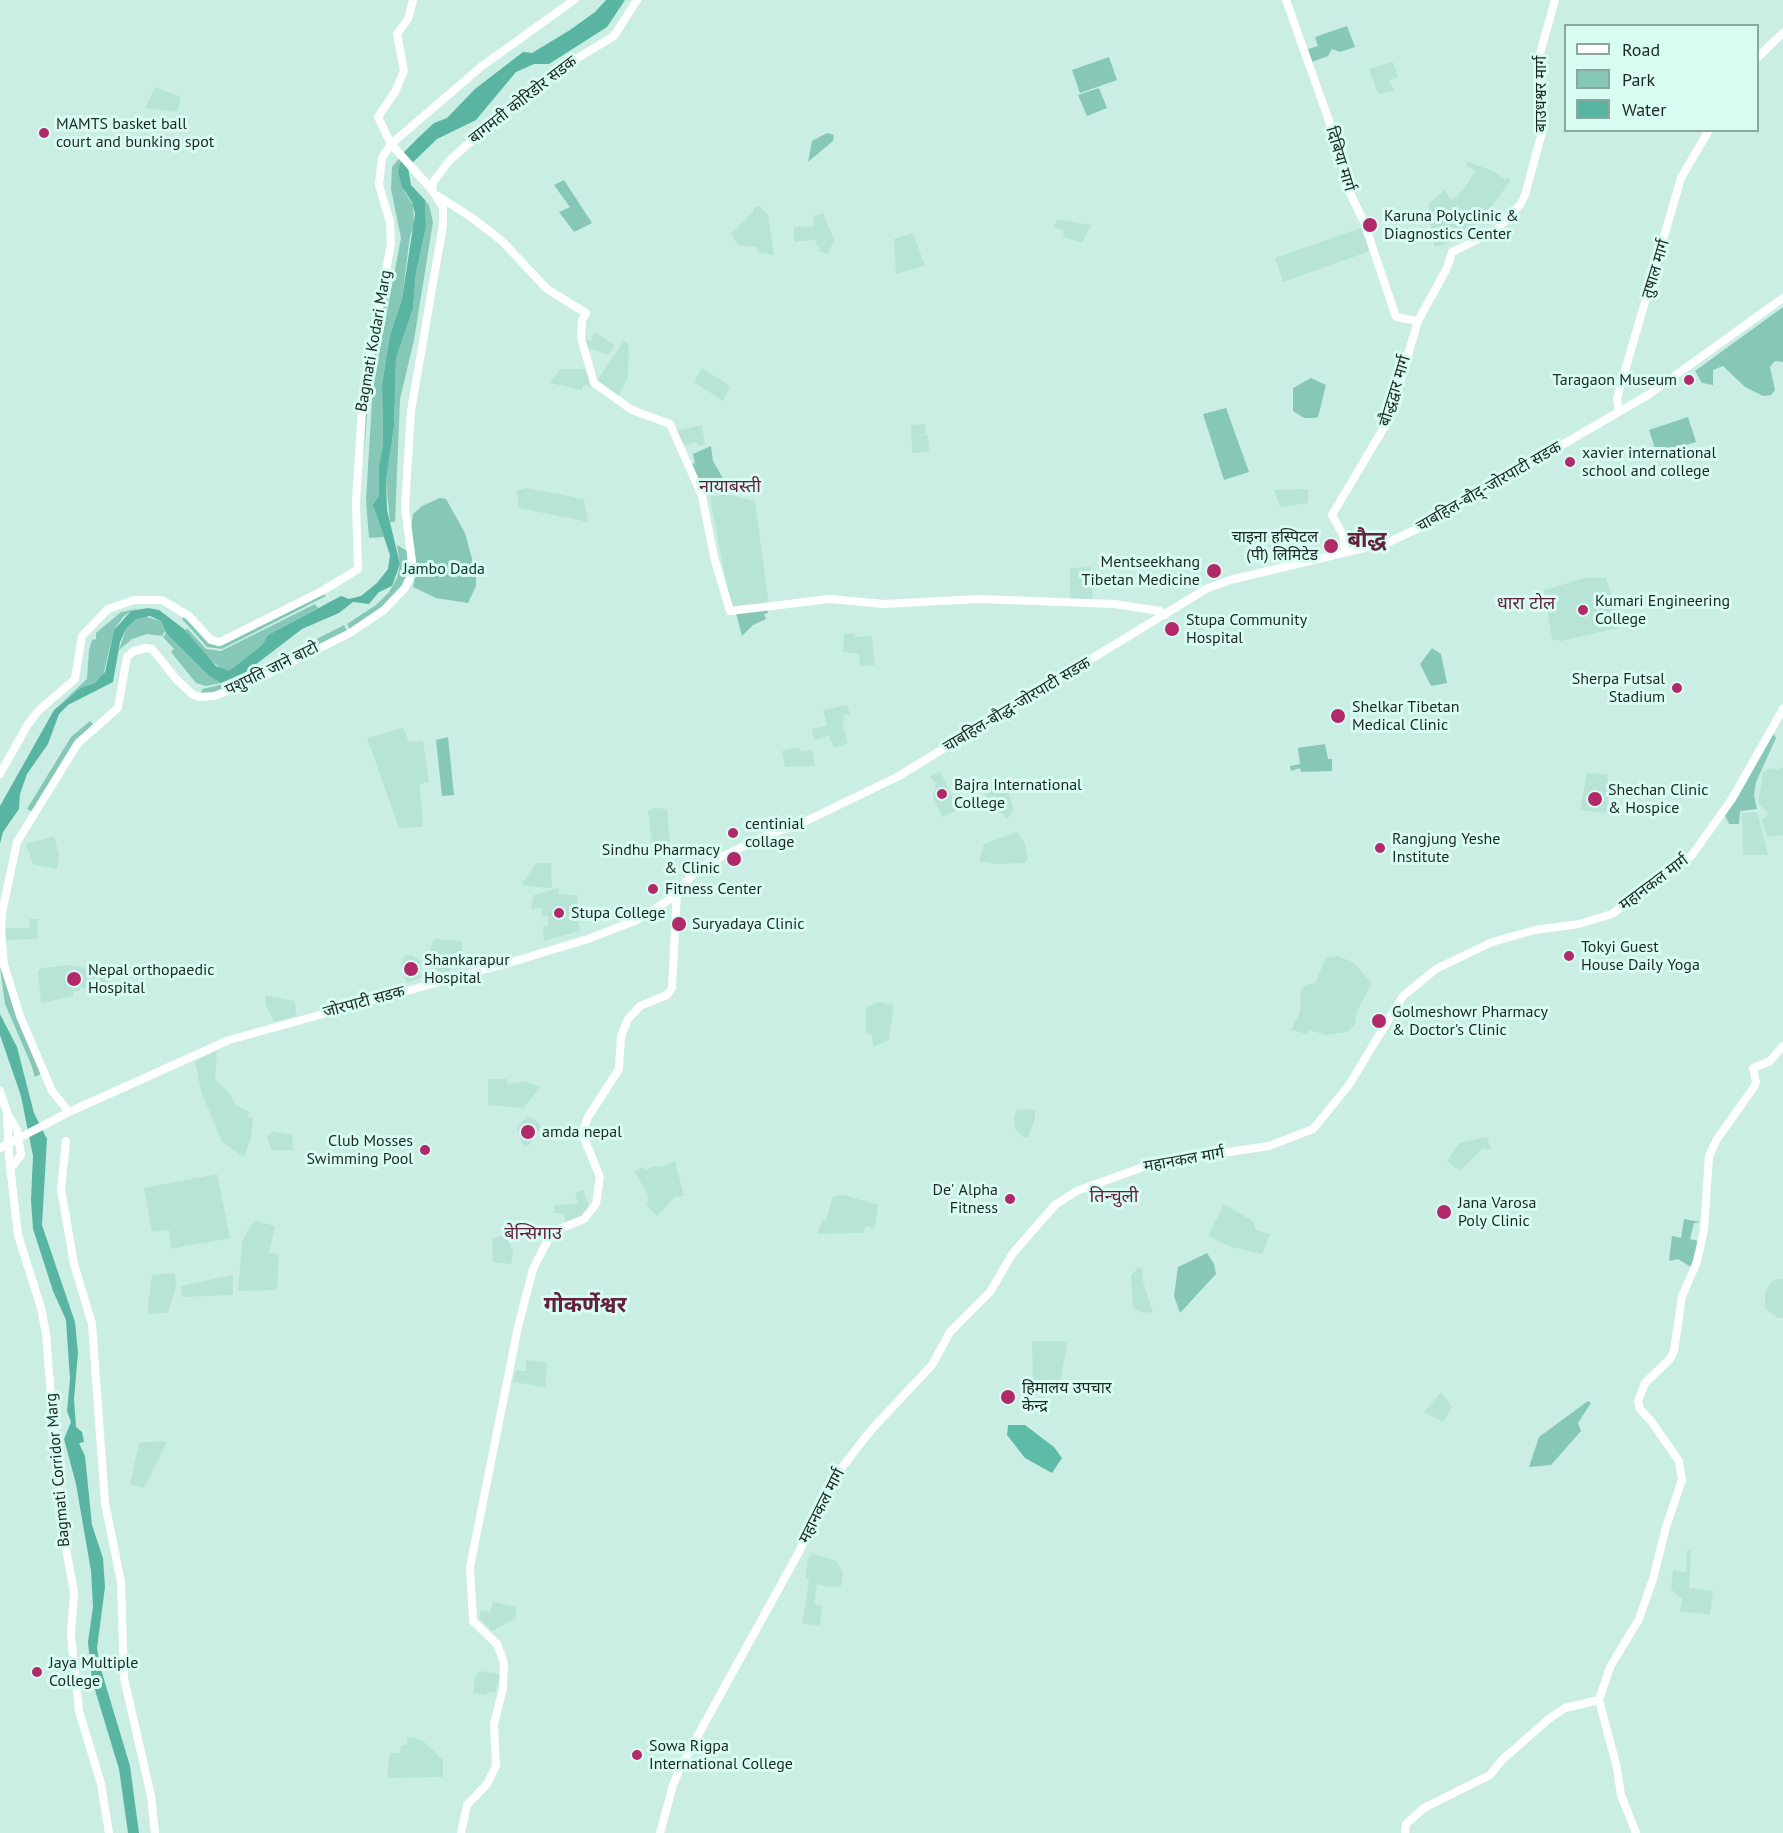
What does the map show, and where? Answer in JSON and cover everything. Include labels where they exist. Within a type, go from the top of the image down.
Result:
[{"type":"main road","points":[[413,0],[408,19],[397,34],[404,71],[395,92],[378,117],[393,146],[434,192],[502,241],[547,289],[586,313],[582,320],[581,338],[594,383],[632,410],[670,424],[702,496],[714,557],[730,611],[830,599],[892,604],[979,599],[1114,604],[1160,611],[1165,615]]},
{"type":"main road","points":[[393,146],[499,53],[574,0]]},
{"type":"main road","name":"बागमती कोरिडोर सडक","points":[[434,192],[433,182],[441,169],[476,136],[556,71],[614,36],[637,0]]},
{"type":"main road","name":"दिबिया मार्ग","points":[[1286,0],[1342,161],[1346,185],[1364,222],[1396,317],[1418,321]]},
{"type":"main road","name":"बाउधश्वर मार्ग","points":[[1434,290],[1447,268],[1452,252],[1495,231],[1520,205],[1525,195],[1542,132],[1539,57],[1555,0]]},
{"type":"main road","points":[[1759,56],[1783,33]]},
{"type":"main road","name":"तुषाल मार्ग","points":[[1619,411],[1617,398],[1682,178],[1708,132]]},
{"type":"main road","name":"Bagmati Kodari Marg","points":[[0,774],[28,723],[38,711],[75,679],[82,636],[108,609],[134,600],[162,600],[189,616],[208,638],[220,642],[324,590],[357,569],[359,559],[356,502],[363,393],[391,243],[390,222],[382,199],[380,165],[393,146]]},
{"type":"main road","name":"पशुपति जाने बाटो","points":[[66,1114],[52,1091],[17,1008],[4,965],[2,913],[17,842],[78,743],[118,708],[127,657],[134,651],[152,649],[192,694],[199,697],[214,696],[252,682],[350,633],[384,610],[405,588],[411,576],[412,562],[405,507],[411,411],[441,238],[443,210],[434,192]]},
{"type":"main road","name":"बौद्धद्वार मार्ग","points":[[1346,552],[1343,535],[1332,515],[1389,419],[1418,321],[1434,290]]},
{"type":"main road","name":"चाबहिल-बौद्-जोरपाटी सडक","points":[[1370,547],[1389,542],[1424,525],[1648,395],[1783,298]]},
{"type":"main road","name":"चाबहिल-बौद्ध-जोरपाटी सडक","points":[[670,899],[700,867],[768,835],[802,823],[897,777],[1206,589],[1230,580],[1370,547]]},
{"type":"main road","name":"महानकल मार्ग","points":[[660,1833],[673,1785],[685,1758],[800,1550],[840,1468],[898,1400],[932,1365],[951,1332],[990,1292],[1013,1253],[1055,1206],[1077,1191],[1154,1163],[1269,1146],[1313,1129],[1349,1085],[1403,996],[1436,969],[1492,942],[1535,930],[1579,924],[1612,914],[1692,855],[1732,799],[1783,709]]},
{"type":"main road","points":[[461,1833],[467,1805],[487,1784],[496,1766],[494,1724],[503,1689],[504,1663],[497,1644],[473,1621],[470,1567],[518,1327],[533,1269],[550,1236],[557,1230],[584,1219],[596,1204],[600,1177],[582,1133],[588,1117],[619,1069],[621,1036],[628,1019],[640,1006],[667,995],[672,988],[677,891]]},
{"type":"main road","name":"जोरपाटी सडक","points":[[0,1148],[66,1114],[230,1040],[588,939],[637,920],[670,899]]},
{"type":"main road","points":[[1636,1833],[1621,1795],[1617,1768],[1599,1700],[1610,1667],[1639,1619],[1682,1480],[1679,1461],[1639,1408],[1641,1390],[1670,1359],[1674,1351],[1682,1296],[1697,1262],[1704,1229],[1709,1156],[1717,1139],[1754,1087],[1753,1068],[1772,1059],[1783,1046]]},
{"type":"main road","points":[[1755,1079],[1764,1064]]},
{"type":"main road","points":[[0,1091],[7,1112],[17,1130],[20,1144],[20,1159],[11,1168]]},
{"type":"main road","name":"Bagmati Corridor Marg","points":[[7,1112],[18,1235],[41,1308],[46,1334],[60,1510],[74,1592],[71,1636],[79,1711],[101,1784],[109,1833]]},
{"type":"main road","points":[[66,1142],[61,1189],[74,1264],[92,1324],[105,1503],[121,1582],[124,1678],[147,1777],[155,1833]]},
{"type":"main road","points":[[1405,1833],[1406,1824],[1424,1808],[1490,1776],[1502,1760],[1550,1718],[1565,1708],[1599,1700]]},
{"type":"shaded area","points":[[1393,62],[1398,77],[1389,80],[1394,91],[1378,94],[1369,69]]},
{"type":"shaded area","points":[[155,87],[181,97],[177,112],[145,108]]},
{"type":"shaded area","points":[[1468,162],[1493,171],[1505,180],[1508,177],[1511,180],[1489,210],[1491,215],[1475,224],[1475,230],[1440,246],[1434,246],[1428,205],[1444,190],[1452,200],[1464,189],[1475,171],[1466,165]]},
{"type":"shaded area","points":[[760,206],[768,215],[774,255],[759,253],[756,247],[738,245],[731,234],[754,211],[753,208]]},
{"type":"shaded area","points":[[823,213],[834,240],[828,254],[819,251],[816,240],[794,242],[794,227],[815,226],[813,216]]},
{"type":"shaded area","points":[[1057,219],[1091,225],[1082,243],[1063,237],[1064,231],[1054,228]]},
{"type":"shaded area","points":[[1361,228],[1370,251],[1283,282],[1275,258]]},
{"type":"shaded area","points":[[913,233],[925,266],[896,274],[894,239]]},
{"type":"shaded area","points":[[595,332],[615,345],[608,355],[586,347],[584,339],[591,341]]},
{"type":"shaded area","points":[[624,341],[629,345],[628,377],[618,398],[596,382]]},
{"type":"shaded area","points":[[702,368],[730,386],[723,401],[694,382]]},
{"type":"shaded area","points":[[560,369],[587,369],[591,387],[583,385],[582,390],[550,383]]},
{"type":"shaded area","points":[[925,424],[926,434],[914,436],[928,435],[929,452],[912,453],[911,425]]},
{"type":"shaded area","points":[[702,426],[705,444],[698,446],[697,442],[684,445],[676,431]]},
{"type":"shaded area","points":[[526,488],[584,499],[588,522],[519,508],[517,490]]},
{"type":"shaded area","points":[[1308,489],[1308,503],[1280,507],[1274,490]]},
{"type":"shaded area","points":[[726,494],[755,501],[769,605],[731,609],[710,497]]},
{"type":"shaded area","points":[[1091,567],[1093,603],[1070,602],[1070,568]]},
{"type":"shaded area","name":"Kumari Engineering College","points":[[1585,578],[1606,578],[1618,615],[1618,628],[1561,641],[1552,639],[1544,590]]},
{"type":"shaded area","points":[[854,633],[855,637],[872,636],[875,665],[860,666],[859,654],[843,652],[844,634]]},
{"type":"shaded area","points":[[847,705],[850,714],[843,716],[845,720],[842,721],[848,743],[834,748],[829,736],[814,740],[812,729],[827,726],[823,710]]},
{"type":"shaded area","points":[[403,728],[409,742],[423,741],[429,782],[420,784],[423,827],[399,828],[367,738]]},
{"type":"shaded area","points":[[799,747],[801,752],[812,750],[815,766],[785,767],[782,751]]},
{"type":"shaded area","points":[[1783,767],[1783,835],[1767,837],[1762,820],[1769,814],[1758,803],[1763,773],[1770,768],[1777,770]]},
{"type":"shaded area","name":"Bajra International College","points":[[940,771],[958,810],[942,817],[933,797],[936,783],[930,777]]},
{"type":"shaded area","name":"Shechan Clinic & Hospice","points":[[1587,773],[1607,774],[1609,788],[1606,813],[1580,810]]},
{"type":"shaded area","points":[[994,783],[1007,788],[1014,810],[1007,819],[983,793]]},
{"type":"shaded area","points":[[655,808],[667,809],[670,842],[652,844],[648,811]]},
{"type":"shaded area","points":[[1757,812],[1768,855],[1743,855],[1742,813]]},
{"type":"shaded area","points":[[1017,832],[1025,844],[1028,858],[1025,863],[996,864],[979,861],[984,844]]},
{"type":"shaded area","points":[[54,836],[59,855],[57,869],[33,864],[26,844]]},
{"type":"shaded area","points":[[536,863],[551,863],[552,888],[523,886],[521,878],[524,881]]},
{"type":"shaded area","name":"Stupa College","points":[[559,888],[558,894],[577,895],[578,902],[575,905],[580,931],[544,941],[543,927],[548,925],[548,916],[541,916],[542,908],[531,909],[534,895]]},
{"type":"shaded area","points":[[29,919],[38,919],[37,939],[6,940],[6,928],[30,928]]},
{"type":"shaded area","points":[[434,939],[462,941],[462,951],[451,955],[450,971],[441,973],[426,961]]},
{"type":"shaded area","name":"Shankarapur Hospital","points":[[405,955],[412,955],[421,961],[419,968],[421,978],[407,983],[401,965]]},
{"type":"shaded area","points":[[1337,956],[1353,962],[1372,983],[1357,1011],[1355,1025],[1347,1032],[1326,1035],[1309,1030],[1307,1034],[1291,1030],[1300,1012],[1301,990],[1305,985],[1315,983],[1326,958]]},
{"type":"shaded area","name":"Nepal orthopaedic Hospital","points":[[68,965],[107,971],[109,987],[80,988],[80,991],[73,992],[73,996],[41,1003],[38,971],[41,968]]},
{"type":"shaded area","points":[[265,995],[295,1001],[296,1016],[274,1022],[266,1005]]},
{"type":"shaded area","points":[[879,1002],[893,1005],[893,1013],[889,1040],[873,1047],[872,1036],[866,1032],[866,1007]]},
{"type":"shaded area","points":[[217,1051],[215,1080],[228,1091],[236,1105],[249,1112],[248,1117],[253,1118],[251,1137],[244,1157],[222,1142],[201,1091],[195,1061]]},
{"type":"shaded area","points":[[488,1079],[507,1079],[508,1084],[524,1081],[541,1087],[523,1108],[488,1105]]},
{"type":"shaded area","points":[[1017,1110],[1035,1111],[1035,1119],[1028,1137],[1023,1137],[1015,1129],[1014,1116]]},
{"type":"shaded area","name":"amda nepal","points":[[527,1116],[537,1121],[541,1127],[529,1145],[524,1147],[517,1129]]},
{"type":"shaded area","points":[[273,1131],[292,1135],[294,1150],[271,1150],[267,1136]]},
{"type":"shaded area","points":[[1487,1137],[1491,1150],[1483,1148],[1460,1171],[1447,1161],[1459,1143]]},
{"type":"shaded area","points":[[675,1161],[684,1196],[675,1197],[657,1216],[646,1205],[649,1201],[647,1193],[634,1171],[643,1167],[646,1170],[653,1166],[662,1167]]},
{"type":"shaded area","points":[[217,1174],[230,1238],[171,1249],[169,1230],[152,1232],[144,1188]]},
{"type":"shaded area","points":[[583,1190],[591,1210],[587,1216],[566,1224],[563,1213],[554,1213],[554,1205],[578,1204],[575,1193]]},
{"type":"shaded area","points":[[844,1195],[878,1205],[875,1228],[866,1226],[863,1233],[817,1234],[823,1219],[826,1220],[833,1196]]},
{"type":"shaded area","points":[[1224,1204],[1254,1222],[1256,1230],[1270,1234],[1262,1254],[1228,1246],[1208,1236]]},
{"type":"shaded area","points":[[257,1221],[275,1226],[269,1253],[279,1254],[277,1290],[238,1291],[242,1242],[250,1226]]},
{"type":"shaded area","points":[[506,1235],[513,1251],[511,1264],[493,1262],[492,1238]]},
{"type":"shaded area","points":[[1139,1267],[1143,1270],[1142,1278],[1153,1312],[1143,1313],[1133,1308],[1131,1275]]},
{"type":"shaded area","points":[[175,1273],[176,1286],[168,1313],[147,1314],[152,1275]]},
{"type":"shaded area","points":[[233,1275],[233,1295],[182,1297],[181,1286]]},
{"type":"shaded area","points":[[1783,1279],[1783,1318],[1778,1318],[1765,1308],[1765,1292],[1771,1282]]},
{"type":"shaded area","points":[[1032,1341],[1068,1341],[1059,1387],[1033,1381]]},
{"type":"shaded area","points":[[526,1360],[546,1362],[545,1387],[513,1382],[515,1371],[526,1371]]},
{"type":"shaded area","points":[[1441,1392],[1452,1407],[1443,1422],[1424,1412]]},
{"type":"shaded area","points":[[1008,1425],[1025,1425],[1054,1447],[1062,1458],[1052,1473],[1025,1458],[1007,1435]]},
{"type":"shaded area","points":[[167,1442],[144,1488],[130,1484],[139,1443]]},
{"type":"shaded area","points":[[1687,1550],[1691,1551],[1689,1588],[1713,1591],[1710,1615],[1680,1611],[1682,1599],[1671,1589],[1673,1570],[1686,1572]]},
{"type":"shaded area","points":[[809,1552],[836,1561],[843,1572],[841,1586],[828,1587],[817,1584],[814,1604],[822,1606],[820,1625],[802,1624],[809,1580],[805,1578],[808,1558],[812,1555]]},
{"type":"shaded area","points":[[493,1602],[516,1607],[516,1618],[492,1631],[480,1619],[480,1610],[490,1612]]},
{"type":"shaded area","points":[[480,1671],[501,1674],[495,1693],[488,1692],[486,1695],[473,1693],[475,1677]]},
{"type":"shaded area","points":[[407,1737],[422,1740],[443,1760],[443,1777],[387,1778],[390,1753],[400,1753],[401,1746],[407,1744]]},
{"type":"green space","points":[[1347,26],[1355,47],[1340,52],[1332,49],[1328,56],[1312,62],[1308,49],[1318,46],[1315,37]]},
{"type":"green space","points":[[1109,57],[1117,80],[1080,93],[1072,70]]},
{"type":"green space","points":[[1099,88],[1107,108],[1087,116],[1078,95]]},
{"type":"green space","points":[[827,133],[834,135],[833,141],[808,162],[812,141]]},
{"type":"green space","points":[[404,152],[398,172],[404,191],[413,205],[414,225],[410,236],[402,299],[390,335],[382,384],[383,444],[379,496],[374,508],[384,537],[369,538],[366,500],[373,385],[401,238],[391,189],[392,167]]},
{"type":"green space","points":[[564,180],[592,223],[574,232],[559,212],[570,207],[554,185]]},
{"type":"green space","points":[[425,200],[429,205],[433,222],[414,340],[400,399],[395,522],[390,522],[386,481],[394,427],[396,358],[413,309],[416,273],[426,227]]},
{"type":"green space","points":[[389,276],[392,277],[387,306],[369,389],[364,456],[367,388]]},
{"type":"green space","points":[[1783,307],[1783,362],[1775,361],[1770,367],[1775,390],[1771,395],[1763,396],[1745,387],[1723,366],[1713,370],[1713,385],[1702,383],[1695,371]]},
{"type":"green space","points":[[1311,378],[1326,385],[1318,417],[1304,418],[1293,411],[1293,388]]},
{"type":"green space","points":[[1226,408],[1249,472],[1224,480],[1203,414]]},
{"type":"green space","points":[[1688,417],[1696,442],[1657,454],[1649,430]]},
{"type":"green space","points":[[711,446],[713,461],[728,487],[702,488],[690,465],[695,463],[693,454]]},
{"type":"green space","name":"Jambo Dada","points":[[440,498],[446,499],[465,533],[476,573],[476,586],[468,603],[436,598],[413,587],[417,568],[411,529],[413,514],[422,506]]},
{"type":"green space","points":[[397,545],[407,551],[406,581],[386,605],[350,630],[347,624],[376,605],[389,592],[397,578],[400,564]]},
{"type":"green space","points":[[324,594],[326,596],[222,649],[207,647],[182,619],[184,616],[208,643],[218,646]]},
{"type":"green space","points":[[315,604],[318,608],[268,635],[262,645],[229,671],[223,670],[209,659],[185,631],[187,628],[206,649],[221,651]]},
{"type":"green space","points":[[142,608],[131,611],[123,617],[114,630],[103,676],[95,683],[80,688],[60,704],[87,679],[89,650],[92,640],[96,639],[96,633],[121,612]]},
{"type":"green space","points":[[767,609],[768,613],[764,614],[766,619],[753,625],[742,636],[736,613]]},
{"type":"green space","points":[[143,616],[161,621],[165,631],[162,636],[147,634],[132,639],[119,650],[126,629],[136,619]]},
{"type":"green space","points":[[344,625],[347,631],[245,682],[218,692],[201,693],[202,689],[233,682]]},
{"type":"green space","points":[[166,633],[209,676],[221,683],[206,686],[196,683],[171,652],[174,649],[163,637]]},
{"type":"green space","points":[[1432,648],[1441,654],[1447,683],[1431,686],[1420,664]]},
{"type":"green space","points":[[90,721],[93,724],[72,746],[33,812],[27,809],[71,737]]},
{"type":"green space","points":[[1771,730],[1776,738],[1756,782],[1754,795],[1757,809],[1740,811],[1739,824],[1729,824],[1724,813]]},
{"type":"green space","points":[[448,737],[454,795],[442,796],[436,740]]},
{"type":"green space","points":[[1325,744],[1328,759],[1332,759],[1332,771],[1301,772],[1300,768],[1291,771],[1290,766],[1300,764],[1298,748]]},
{"type":"green space","points":[[0,967],[41,1074],[35,1077],[5,1004]]},
{"type":"green space","points":[[1684,1219],[1701,1222],[1694,1223],[1690,1239],[1698,1241],[1691,1267],[1678,1259],[1669,1261],[1672,1236],[1681,1238]]},
{"type":"green space","points":[[1207,1253],[1214,1264],[1216,1274],[1180,1313],[1174,1296],[1178,1267]]},
{"type":"green space","points":[[1588,1401],[1591,1403],[1578,1423],[1581,1431],[1551,1465],[1529,1467],[1539,1437]]},
{"type":"water","points":[[606,0],[625,0],[607,27],[549,64],[534,64],[516,72],[476,120],[437,139],[408,167],[411,185],[425,200],[426,227],[416,273],[413,309],[396,358],[394,427],[386,481],[387,510],[400,564],[392,586],[379,592],[369,604],[353,602],[339,613],[302,629],[246,672],[221,683],[209,676],[166,633],[161,621],[150,616],[136,619],[126,629],[120,642],[113,682],[68,705],[59,714],[48,744],[27,774],[20,794],[19,809],[3,832],[0,844],[0,806],[54,710],[80,688],[95,683],[105,672],[114,630],[131,611],[148,608],[159,610],[184,629],[216,666],[229,671],[262,645],[268,635],[341,596],[349,599],[361,596],[377,583],[388,569],[390,555],[373,505],[379,496],[379,468],[383,444],[382,384],[390,335],[402,299],[415,214],[412,202],[402,187],[398,172],[404,152],[434,123],[447,118],[475,89],[523,52],[532,53],[570,30],[595,12]]},
{"type":"water","points":[[0,1014],[17,1047],[34,1113],[47,1139],[42,1225],[75,1322],[78,1353],[74,1399],[76,1427],[82,1432],[84,1442],[79,1443],[85,1456],[92,1525],[103,1558],[105,1587],[97,1648],[100,1666],[130,1766],[139,1833],[128,1833],[119,1769],[92,1680],[88,1642],[93,1607],[91,1571],[76,1484],[64,1439],[71,1422],[67,1411],[70,1379],[66,1320],[53,1291],[33,1229],[31,1200],[33,1156],[21,1096],[0,1035]]},
{"type":"place","name":"MAMTS basket ball court and bunking spot","points":[[44,133]]},
{"type":"place","name":"Karuna Polyclinic & Diagnostics Center","points":[[1370,225]]},
{"type":"place","name":"Taragaon Museum","points":[[1689,380]]},
{"type":"place","name":"xavier international school and college","points":[[1570,462]]},
{"type":"place","name":"चाइना हस्पिटल (पी) लिमिटेड","points":[[1331,546]]},
{"type":"place","name":"Mentseekhang Tibetan Medicine","points":[[1214,571]]},
{"type":"place","name":"Kumari Engineering College","points":[[1583,610]]},
{"type":"place","name":"Stupa Community Hospital","points":[[1172,629]]},
{"type":"place","name":"Sherpa Futsal Stadium","points":[[1677,688]]},
{"type":"place","name":"Shelkar Tibetan Medical Clinic","points":[[1338,716]]},
{"type":"place","name":"Bajra International College","points":[[942,794]]},
{"type":"place","name":"Shechan Clinic & Hospice","points":[[1595,799]]},
{"type":"place","name":"centinial collage","points":[[733,833]]},
{"type":"place","name":"Rangjung Yeshe Institute","points":[[1380,848]]},
{"type":"place","name":"Sindhu Pharmacy & Clinic","points":[[734,859]]},
{"type":"place","name":"Fitness Center","points":[[653,889]]},
{"type":"place","name":"Stupa College","points":[[559,913]]},
{"type":"place","name":"Suryadaya Clinic","points":[[679,924]]},
{"type":"place","name":"Tokyi Guest House Daily Yoga","points":[[1569,956]]},
{"type":"place","name":"Shankarapur Hospital","points":[[411,969]]},
{"type":"place","name":"Nepal orthopaedic Hospital","points":[[74,979]]},
{"type":"place","name":"Golmeshowr Pharmacy & Doctor's Clinic","points":[[1379,1021]]},
{"type":"place","name":"amda nepal","points":[[528,1132]]},
{"type":"place","name":"Club Mosses Swimming Pool","points":[[425,1150]]},
{"type":"place","name":"De' Alpha Fitness","points":[[1010,1199]]},
{"type":"place","name":"Jana Varosa Poly Clinic","points":[[1444,1212]]},
{"type":"place","name":"हिमालय उपचार केन्द्र","points":[[1008,1397]]},
{"type":"place","name":"Jaya Multiple College","points":[[37,1672]]},
{"type":"place","name":"Sowa Rigpa International College","points":[[637,1755]]},
{"type":"district","name":"नायाबस्ती","points":[[730,487]]},
{"type":"district","name":"बौद्ध","points":[[1367,541]]},
{"type":"district","name":"धारा टोल","points":[[1526,604]]},
{"type":"district","name":"तिन्चुली","points":[[1114,1197]]},
{"type":"district","name":"बेन्सिगाउ","points":[[533,1234]]},
{"type":"district","name":"गोकर्णेश्वर","points":[[585,1306]]}]
